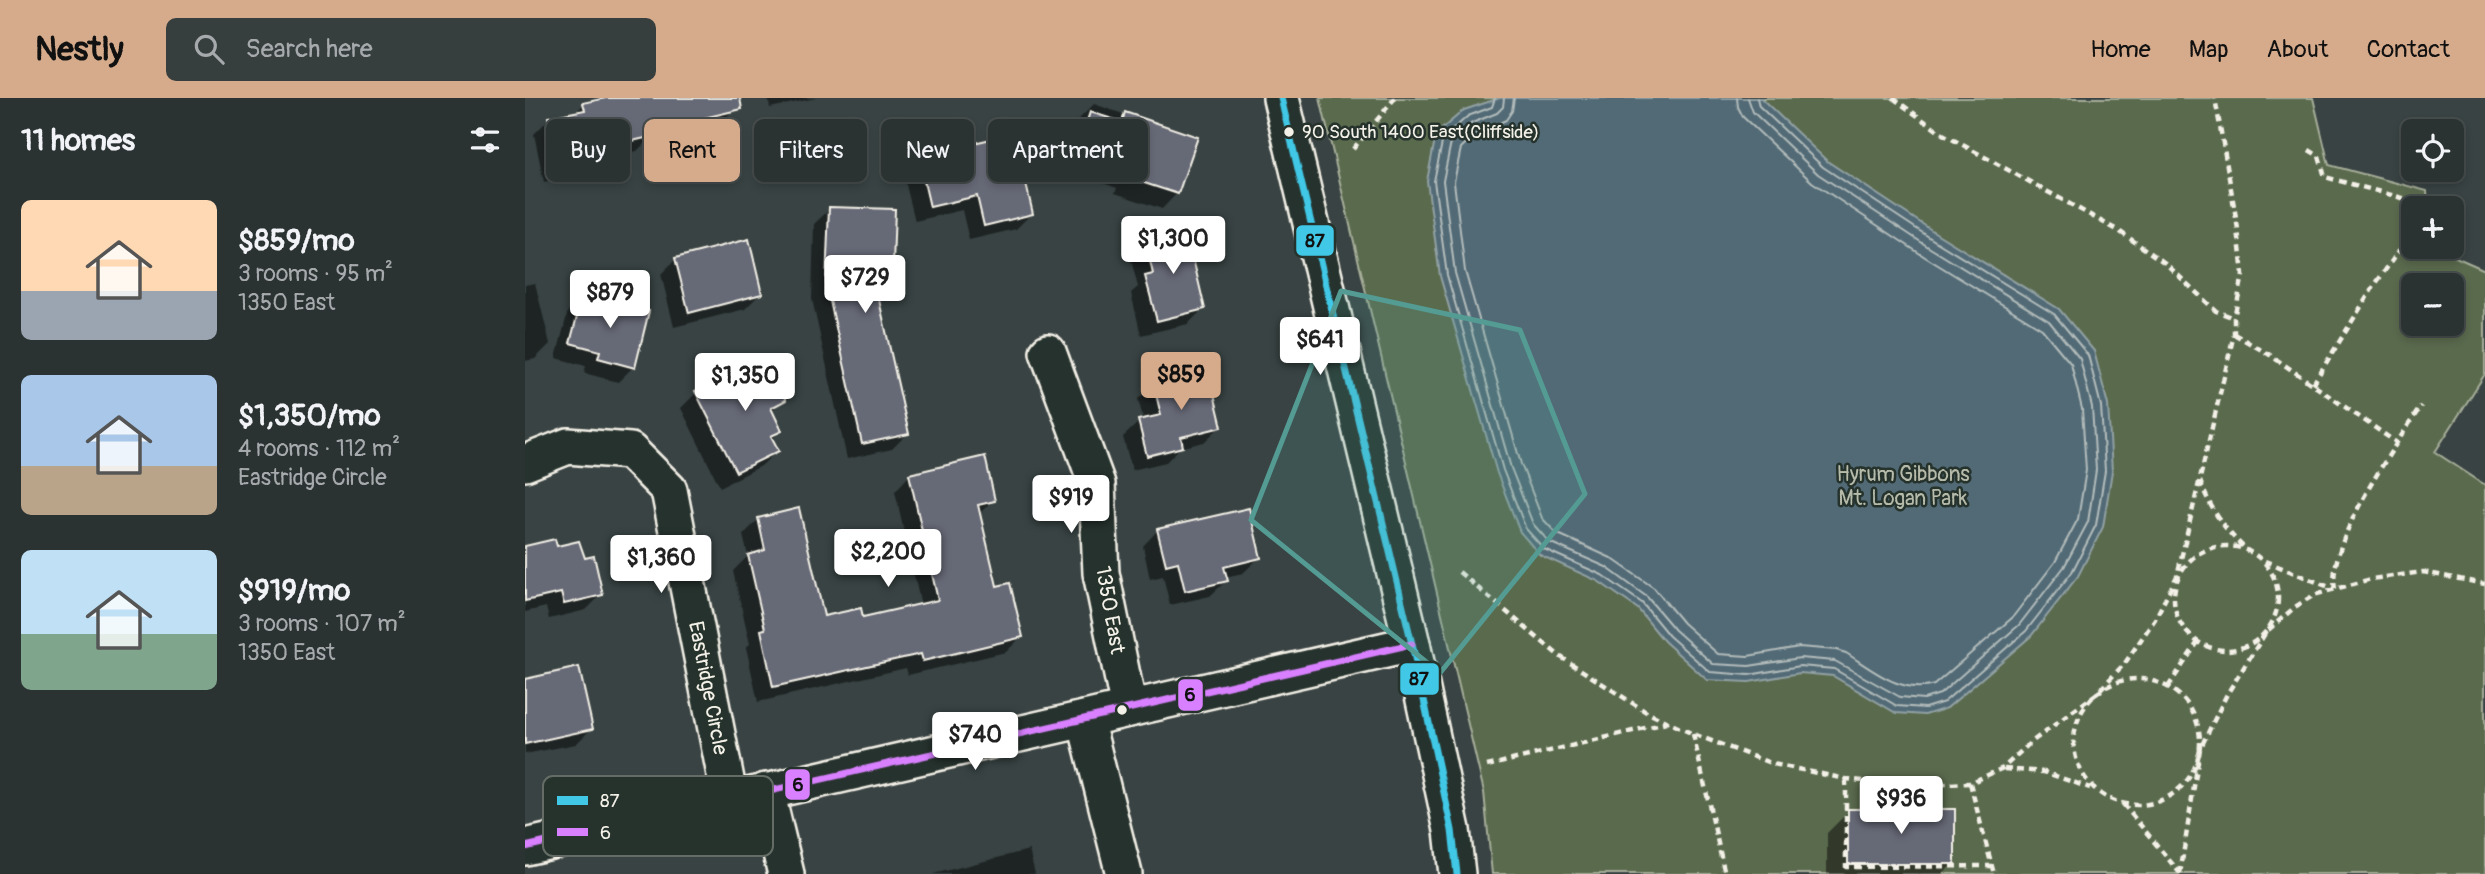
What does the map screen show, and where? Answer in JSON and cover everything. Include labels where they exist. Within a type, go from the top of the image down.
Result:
[{"type":"street","points":[[1281,98],[1412,643],[1452,830],[1457,874]]},
{"type":"street","name":"1350 East","points":[[1048,352],[1097,484],[1101,573],[1129,709]]},
{"type":"street","name":"Eastridge Circle","points":[[525,463],[568,446],[630,451],[669,490],[725,776]]},
{"type":"street","points":[[773,790],[1412,643]]},
{"type":"street","points":[[1085,719],[1124,874]]},
{"type":"street","points":[[773,821],[786,874]]},
{"type":"street","points":[[525,847],[543,843]]},
{"type":"path","points":[[1353,149],[1395,98]]},
{"type":"path","points":[[1893,98],[1941,133],[2119,231],[2165,263],[2216,311],[2234,318]]},
{"type":"path","points":[[2215,98],[2238,229],[2242,275],[2234,318],[2234,334],[2177,576],[2175,597],[2178,619],[2198,642],[2209,648],[2245,648],[2314,595],[2371,579],[2423,572],[2485,584]]},
{"type":"path","points":[[2309,150],[2319,156],[2325,177],[2401,198]]},
{"type":"path","points":[[2313,384],[2401,247]]},
{"type":"path","points":[[2234,334],[2313,384],[2396,443]]},
{"type":"path","points":[[2335,589],[2332,576],[2336,560],[2359,504],[2421,406]]},
{"type":"path","points":[[2003,768],[2045,772],[2095,789],[2123,804],[2152,803],[2167,797],[2190,776],[2227,694],[2266,632],[2279,602],[2274,575],[2264,562],[2231,536],[2206,498],[2200,481]]},
{"type":"path","points":[[2095,789],[2083,775],[2073,749],[2073,736],[2082,709],[2125,663],[2155,619],[2177,576],[2192,559],[2210,548],[2234,547],[2335,589]]},
{"type":"path","points":[[1459,572],[1558,655],[1648,713],[1693,734],[1773,764],[1846,779],[1907,786],[1970,783],[2003,768],[2055,723],[2107,686],[2130,679],[2153,681],[2168,687],[2180,696],[2192,711],[2200,734],[2200,749],[2180,873]]},
{"type":"path","points":[[2168,687],[2198,642]]},
{"type":"path","points":[[1487,766],[1668,722]]},
{"type":"path","points":[[1693,734],[1725,874]]},
{"type":"path","points":[[1846,779],[1846,867],[1993,866]]},
{"type":"path","points":[[1970,783],[1994,874]]},
{"type":"path","points":[[2123,804],[2180,873]]},
{"type":"highlighted area","points":[[1341,291],[1520,330],[1585,494],[1440,673],[1251,520]]},
{"type":"green space","name":"Hyrum Gibbons Mt. Logan Park","points":[[1320,98],[2313,98],[2329,165],[2427,191],[2427,196],[2401,196],[2401,259],[2460,259],[2485,270],[2485,374],[2435,452],[2485,485],[2485,874],[1492,874],[1484,792]]},
{"type":"water","points":[[1500,98],[1761,98],[1827,161],[1939,235],[2059,309],[2094,351],[2108,405],[2112,471],[2103,527],[2078,576],[2031,636],[1947,708],[1925,715],[1896,713],[1833,676],[1800,673],[1749,682],[1707,680],[1664,641],[1638,609],[1598,581],[1540,555],[1520,532],[1497,473],[1440,276],[1427,181],[1436,134],[1464,110]]},
{"type":"building","points":[[606,98],[740,98],[742,109],[700,119],[644,119],[644,138],[630,142],[630,119],[548,119],[585,110],[583,103]]},
{"type":"building","points":[[1090,112],[1112,119],[1088,119]]},
{"type":"building","points":[[1125,112],[1145,119],[1123,119]]},
{"type":"building","points":[[1148,120],[1198,137],[1178,194],[1141,182],[1148,182]]},
{"type":"building","points":[[988,140],[988,182],[1026,182],[1033,214],[984,226],[977,196],[930,207],[924,182],[974,182],[974,143]]},
{"type":"building","points":[[829,207],[895,209],[892,292],[877,291],[909,434],[862,444],[826,283]]},
{"type":"building","points":[[1186,229],[1205,309],[1157,321],[1145,276],[1153,274],[1145,239]]},
{"type":"building","points":[[749,239],[762,294],[689,313],[675,258]]},
{"type":"building","points":[[583,294],[649,311],[635,368],[598,358],[600,351],[570,343]]},
{"type":"building","points":[[764,357],[786,400],[771,408],[782,431],[771,436],[779,451],[736,472],[695,391]]},
{"type":"building","points":[[1208,369],[1222,427],[1181,437],[1183,447],[1147,456],[1138,420],[1161,415],[1153,382]]},
{"type":"building","points":[[985,456],[995,501],[978,505],[997,586],[1010,583],[1023,637],[923,661],[921,654],[773,687],[761,630],[765,629],[748,555],[765,550],[758,518],[799,508],[824,616],[861,608],[863,617],[938,600],[909,474]]},
{"type":"building","points":[[1249,508],[1261,558],[1224,567],[1228,581],[1185,591],[1178,562],[1166,565],[1157,529]]},
{"type":"building","points":[[555,539],[557,546],[579,541],[585,558],[594,556],[603,595],[564,604],[561,593],[525,601],[525,546]]},
{"type":"building","points":[[579,667],[593,729],[525,744],[525,679]]},
{"type":"building","points":[[1848,809],[1955,809],[1955,864],[1848,864]]},
{"type":"transit line","name":"87","points":[[1281,98],[1412,644],[1452,830],[1457,874]]},
{"type":"transit line","name":"6","points":[[773,790],[1412,644]]},
{"type":"transit line","name":"6","points":[[525,847],[543,843]]},
{"type":"place","name":"90 South 1400 East(Cliffside)","points":[[1289,132]]}]
